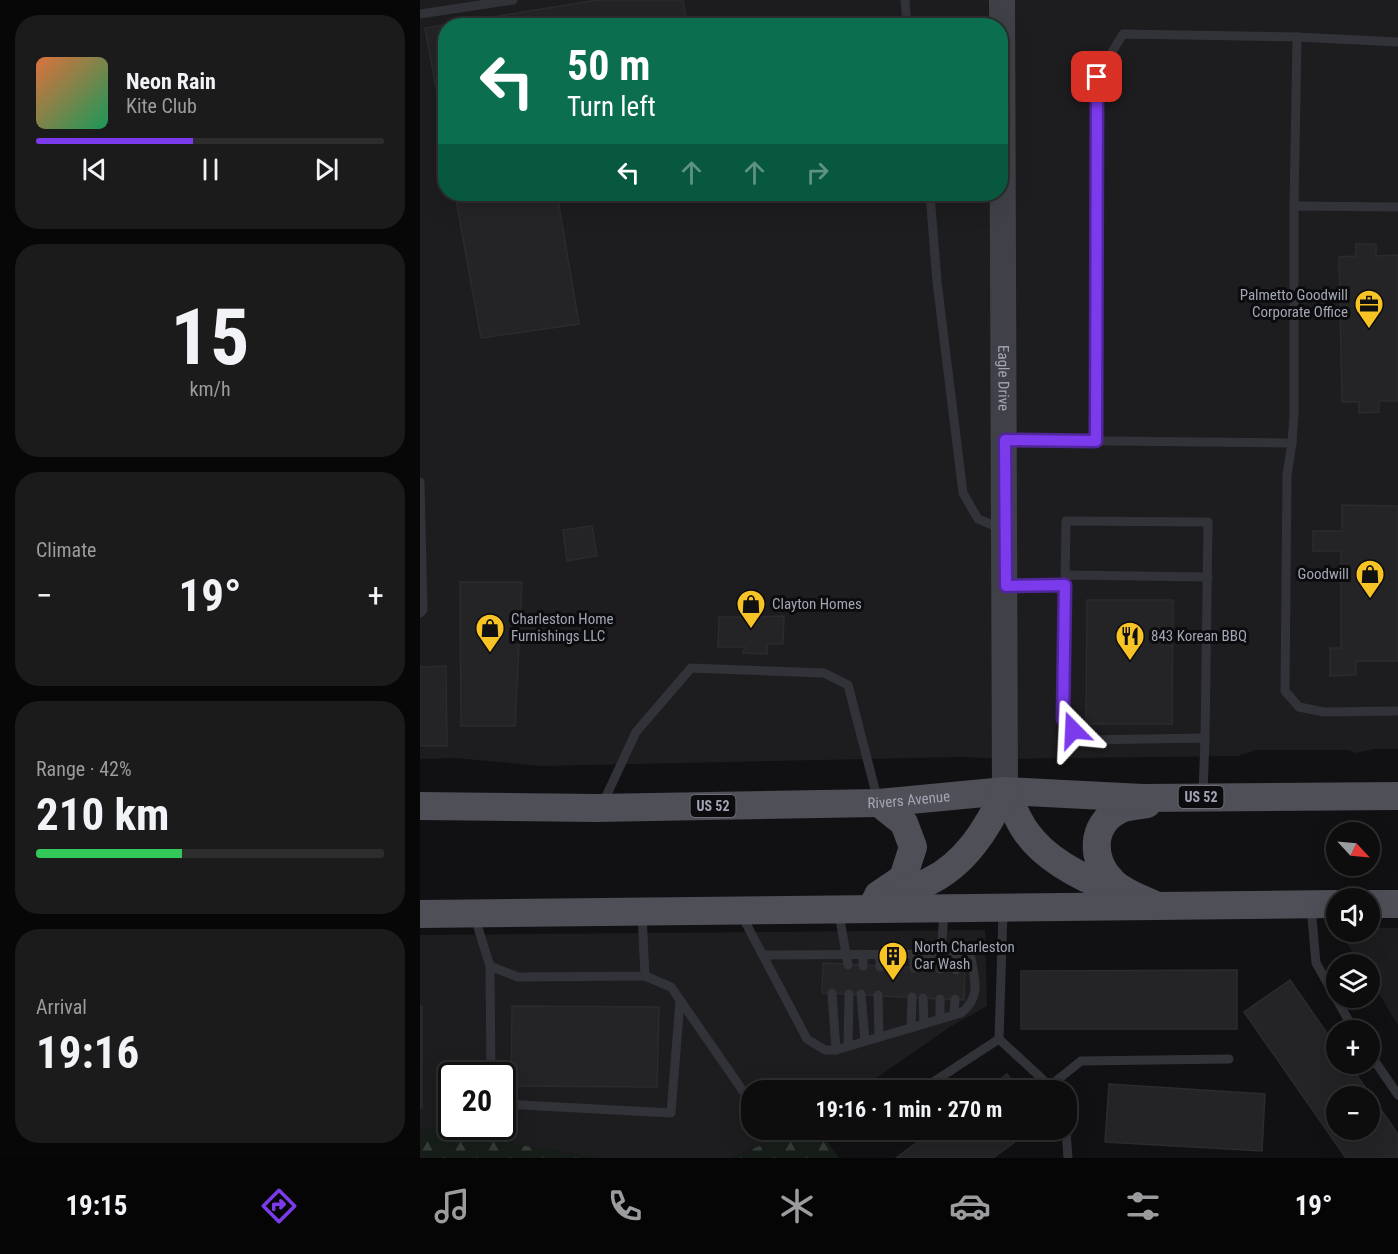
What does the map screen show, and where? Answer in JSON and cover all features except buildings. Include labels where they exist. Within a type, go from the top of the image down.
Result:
[{"type":"main road","name":"Rivers Avenue","points":[[420,806],[601,808],[879,803],[1005,791],[1193,798],[1398,796]]},
{"type":"main road","points":[[1005,791],[1026,833],[1047,854],[1098,885],[1156,906]]},
{"type":"main road","points":[[847,908],[930,881],[957,861],[979,840],[1005,791]]},
{"type":"main road","points":[[1156,906],[1113,884],[1099,865],[1095,850],[1098,834],[1104,821],[1120,809],[1193,798]]},
{"type":"main road","points":[[847,908],[903,878],[910,862],[913,847],[904,823],[879,803]]},
{"type":"main road","points":[[420,914],[1324,904]]},
{"type":"main road","points":[[1380,904],[1398,904]]},
{"type":"street","name":"Eagle Drive","points":[[1002,0],[1002,18]]},
{"type":"street","name":"Eagle Drive","points":[[1003,201],[1005,791]]},
{"type":"lane","points":[[420,14],[513,0]]},
{"type":"lane","points":[[905,0],[906,18]]},
{"type":"lane","points":[[1096,441],[1097,77],[1123,34],[1297,37],[1398,42]]},
{"type":"lane","points":[[1297,37],[1294,414],[1287,475],[1285,692],[1299,707],[1324,712],[1398,711]]},
{"type":"lane","points":[[931,201],[937,282],[963,493],[978,519],[1005,530]]},
{"type":"lane","points":[[1294,206],[1398,207]]},
{"type":"lane","points":[[1005,440],[1292,443]]},
{"type":"lane","points":[[420,482],[423,610],[420,613]]},
{"type":"lane","points":[[1193,798],[1205,738],[1208,522],[1066,521],[1063,719],[1084,740],[1205,738]]},
{"type":"lane","points":[[1006,586],[1065,580],[1208,577]]},
{"type":"lane","points":[[601,808],[636,732],[691,668],[824,673],[848,685],[879,803]]},
{"type":"lane","points":[[1324,904],[1316,963],[1348,1020]]},
{"type":"lane","points":[[1003,907],[999,1039],[1043,1080]]},
{"type":"lane","points":[[847,908],[848,966]]},
{"type":"lane","points":[[940,969],[944,908]]},
{"type":"lane","points":[[738,910],[807,1039],[825,1050],[836,1050],[954,1015],[971,1005],[976,991],[971,958],[957,954],[764,955]]},
{"type":"lane","points":[[642,911],[645,976]]},
{"type":"lane","points":[[474,913],[490,966],[490,1062]]},
{"type":"lane","points":[[832,954],[832,964]]},
{"type":"lane","points":[[863,954],[863,966]]},
{"type":"lane","points":[[880,954],[880,967]]},
{"type":"lane","points":[[914,954],[914,968]]},
{"type":"lane","points":[[925,954],[925,968]]},
{"type":"lane","points":[[956,970],[957,954]]},
{"type":"lane","points":[[490,966],[518,977],[645,976],[670,987],[741,1088]]},
{"type":"lane","points":[[832,993],[836,1050]]},
{"type":"lane","points":[[848,1045],[849,994]]},
{"type":"lane","points":[[861,994],[865,1041]]},
{"type":"lane","points":[[878,995],[879,1037]]},
{"type":"lane","points":[[911,1028],[912,997]]},
{"type":"lane","points":[[923,998],[924,1024]]},
{"type":"lane","points":[[940,999],[940,1019]]},
{"type":"lane","points":[[954,1015],[955,999]]},
{"type":"lane","points":[[516,1105],[671,1113],[680,1001]]},
{"type":"lane","points":[[936,1080],[999,1039]]},
{"type":"lane","points":[[1061,1080],[1081,1061],[1229,1059]]},
{"type":"lane","points":[[1380,1069],[1398,1095]]},
{"type":"lane","points":[[1067,1140],[1068,1158]]},
{"type":"shaded area","points":[[420,0],[1398,0],[1398,749],[1375,749],[1355,753],[1349,750],[1256,750],[1237,756],[1005,759],[961,757],[541,766],[455,758],[420,759]]},
{"type":"shaded area","points":[[1380,928],[1398,928],[1398,1025],[1380,995],[1380,954],[1354,954],[1346,942],[1380,942]]},
{"type":"shaded area","points":[[985,930],[987,1006],[950,1027],[873,1080],[741,1080],[741,1140],[773,1140],[731,1158],[598,1158],[513,1144],[505,1140],[516,1140],[516,1062],[438,1062],[438,1128],[420,1131],[420,935]]},
{"type":"green space","points":[[438,1128],[438,1140],[505,1140],[513,1144],[598,1158],[420,1158],[420,1131]]},
{"type":"green space","points":[[773,1140],[826,1140],[839,1158],[731,1158]]},
{"type":"place","name":"Palmetto Goodwill Corporate Office","points":[[1369,330]]},
{"type":"place","name":"Goodwill","points":[[1370,600]]},
{"type":"place","name":"Clayton Homes","points":[[751,630]]},
{"type":"place","name":"Charleston Home Furnishings LLC","points":[[490,654]]},
{"type":"place","name":"843 Korean BBQ","points":[[1130,662]]},
{"type":"place","name":"North Charleston Car Wash","points":[[893,982]]},
{"type":"route","points":[[1073,730],[1063,719],[1065,585],[1006,586],[1005,440],[1096,441],[1097,77]]}]
